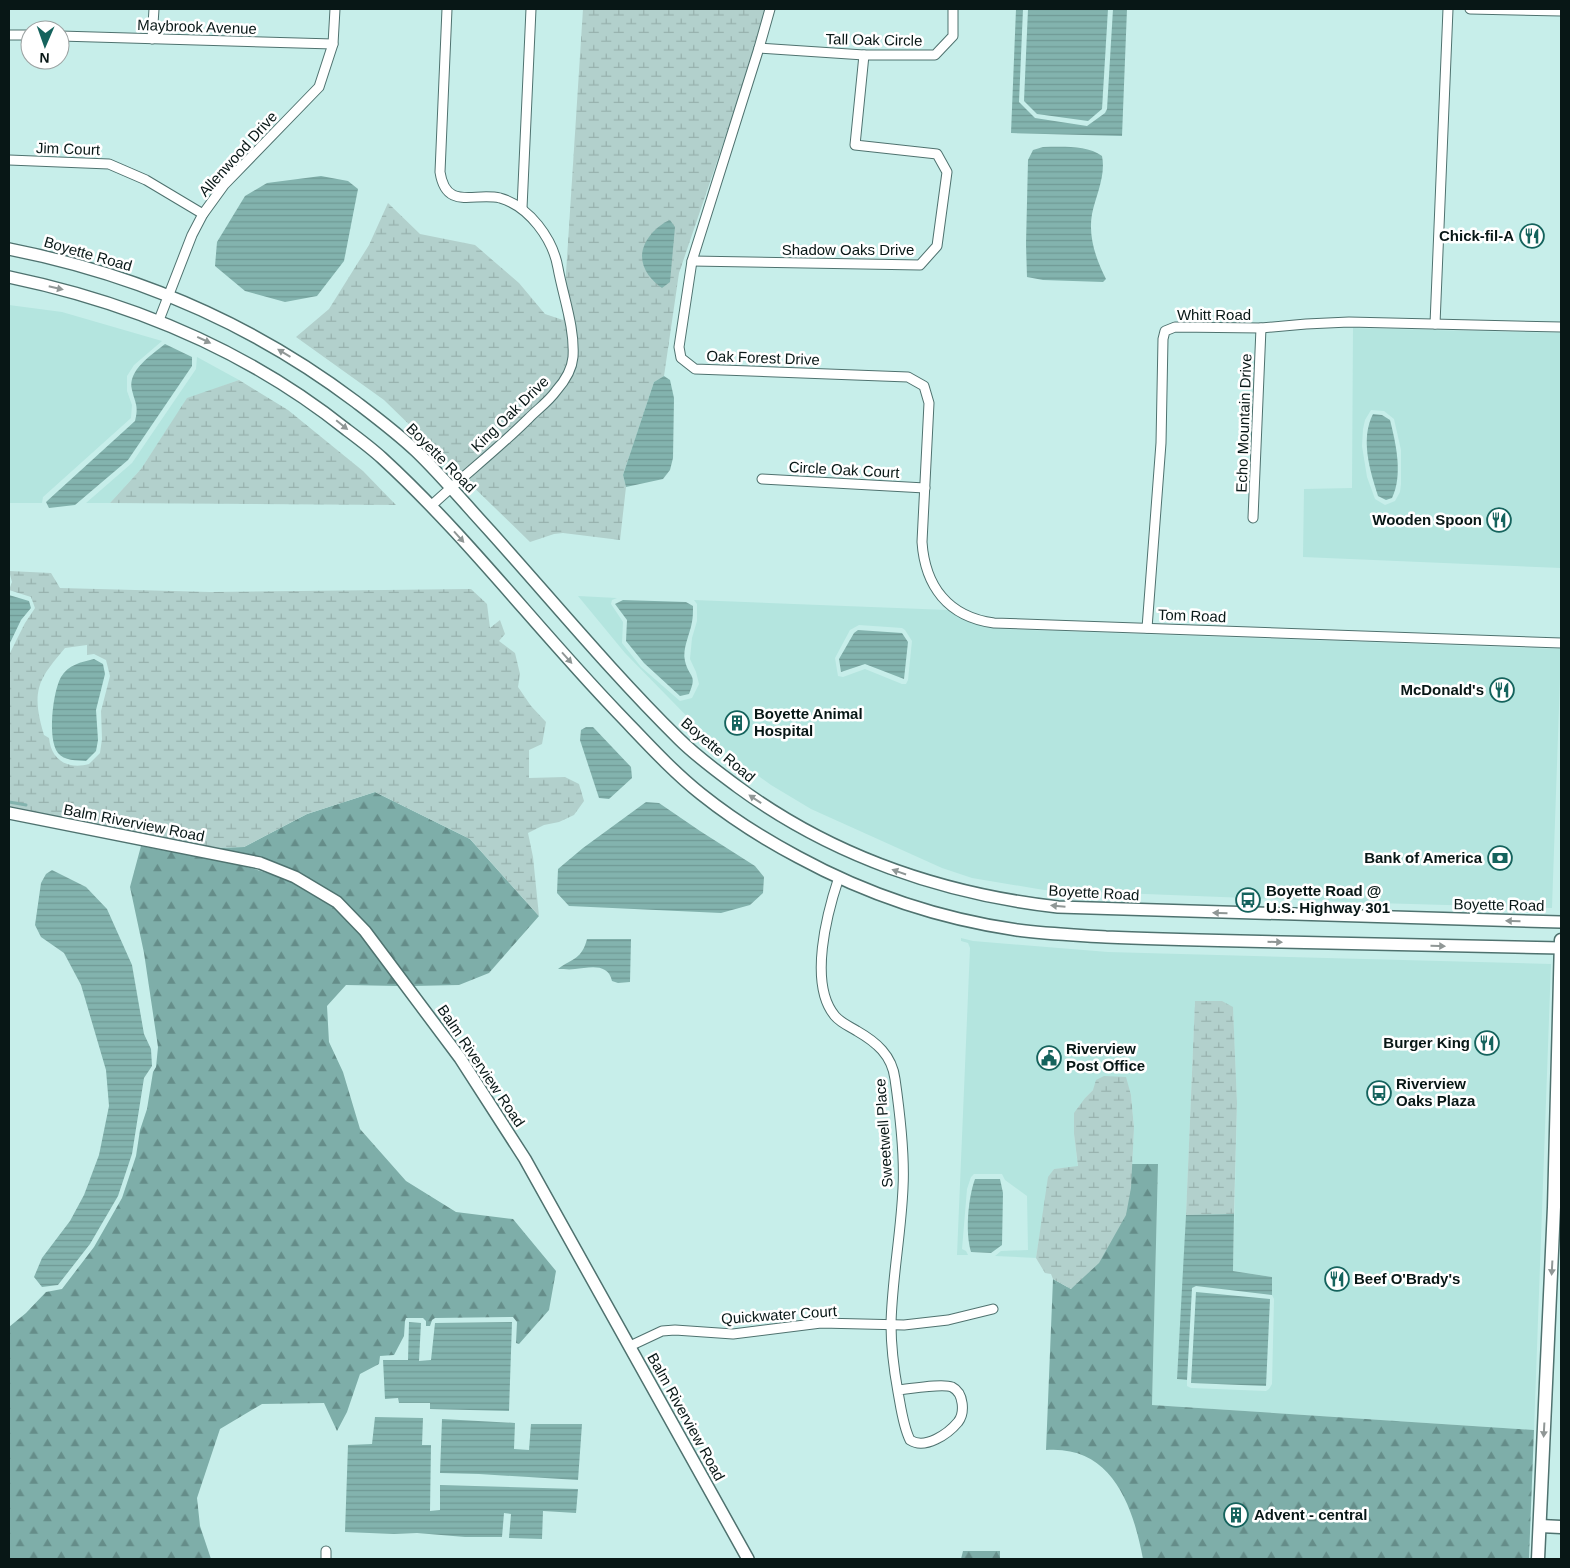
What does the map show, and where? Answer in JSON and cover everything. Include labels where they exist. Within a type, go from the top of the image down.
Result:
[{"type":"main road","name":"Boyette Road","points":[[9,249],[82,266],[169,295],[205,310],[259,338],[325,379],[379,420],[415,451],[451,488],[624,681],[680,740],[702,760],[754,799],[827,842],[891,869],[966,892],[1028,904],[1058,907],[1561,922]]},
{"type":"main road","points":[[9,278],[72,291],[159,320],[206,341],[258,368],[330,416],[379,456],[431,506],[603,698],[658,756],[715,805],[751,830],[838,877],[940,914],[1048,934],[1176,940],[1561,948]]},
{"type":"main road","name":"Balm Riverview Road","points":[[9,813],[260,863],[288,874],[337,902],[365,931],[460,1058],[525,1159],[748,1559]]},
{"type":"main road","points":[[1538,1559],[1558,1209],[1561,940]]},
{"type":"main road","points":[[1540,1526],[1561,1527]]},
{"type":"street","points":[[152,39],[154,9]]},
{"type":"street","name":"Allenwood Drive","points":[[159,320],[192,235],[203,214],[224,185],[319,87],[333,44],[335,9]]},
{"type":"street","name":"King Oak Drive","points":[[431,506],[520,427],[556,392],[567,375],[573,359],[572,338],[556,257],[541,230],[522,208],[499,198],[462,198],[451,195],[441,183],[447,9]]},
{"type":"street","points":[[522,208],[531,9]]},
{"type":"street","name":"Oak Forest Drive","points":[[770,9],[692,261],[679,347],[681,358],[696,369],[908,377],[924,386],[929,403],[925,488]]},
{"type":"street","name":"Tall Oak Circle","points":[[759,48],[864,55],[934,54],[953,36],[953,9]]},
{"type":"street","points":[[1435,324],[1448,9]]},
{"type":"street","points":[[1470,9],[1561,11]]},
{"type":"street","name":"Maybrook Avenue","points":[[70,36],[333,44]]},
{"type":"street","name":"Shadow Oaks Drive","points":[[692,261],[920,265],[937,246],[947,172],[937,154],[855,145],[864,55]]},
{"type":"street","name":"Jim Court","points":[[9,160],[109,164],[146,180],[203,214]]},
{"type":"street","name":"Whitt Road","points":[[1147,628],[1161,443],[1164,335],[1166,331],[1175,327],[1261,328],[1349,322],[1561,327]]},
{"type":"street","name":"Echo Mountain Drive","points":[[1253,518],[1261,328]]},
{"type":"street","name":"Circle Oak Court","points":[[762,480],[925,488]]},
{"type":"street","name":"Tom Road","points":[[925,488],[922,542],[925,568],[934,587],[956,609],[970,616],[994,622],[1561,643]]},
{"type":"street","name":"Sweetwell Place","points":[[838,877],[826,925],[821,974],[822,990],[834,1015],[872,1040],[883,1050],[891,1062],[895,1077],[903,1186],[891,1325],[898,1390],[906,1431],[910,1440],[914,1443],[928,1442],[949,1430],[958,1421],[961,1414],[962,1401],[954,1388],[944,1385],[898,1390]]},
{"type":"street","name":"Quickwater Court","points":[[630,1346],[662,1332],[675,1330],[733,1334],[821,1323],[891,1325],[940,1321],[993,1309]]},
{"type":"shaded area","points":[[1016,9],[1023,9],[1019,102],[1035,118],[1087,126],[1105,113],[1107,109],[1113,9],[1127,9],[1122,136],[1011,133]]},
{"type":"shaded area","points":[[1028,9],[1108,9],[1102,109],[1088,121],[1037,114],[1024,101]]},
{"type":"shaded area","points":[[1043,147],[1082,148],[1102,156],[1102,178],[1092,214],[1091,231],[1096,256],[1106,279],[1103,282],[1043,280],[1027,277],[1028,160],[1033,150]]},
{"type":"shaded area","points":[[321,176],[348,181],[358,189],[344,261],[317,296],[285,302],[245,291],[215,266],[217,242],[245,196],[267,183]]},
{"type":"shaded area","points":[[670,220],[675,227],[670,282],[662,288],[648,275],[642,261],[642,256],[647,239],[660,226]]},
{"type":"shaded area","points":[[9,305],[62,312],[162,341],[134,365],[127,376],[127,391],[132,405],[131,418],[43,497],[42,503],[9,503]]},
{"type":"shaded area","points":[[1353,328],[1561,333],[1561,568],[1303,557],[1304,489],[1352,488]],"holes":[[[1371,410],[1384,411],[1394,419],[1401,450],[1400,492],[1395,501],[1385,505],[1375,499],[1367,477],[1362,446],[1365,420]]]},
{"type":"shaded area","points":[[165,344],[192,357],[192,366],[128,460],[75,505],[49,508],[46,502],[135,421],[137,408],[131,383],[133,376],[148,358]]},
{"type":"shaded area","points":[[197,357],[239,380],[187,399],[141,469],[110,503],[86,503],[132,463],[196,369]]},
{"type":"shaded area","points":[[664,376],[670,380],[674,398],[673,458],[670,470],[663,479],[626,487],[623,475],[654,382]]},
{"type":"shaded area","points":[[1373,414],[1382,415],[1390,420],[1396,449],[1397,479],[1392,498],[1386,500],[1378,496],[1368,455],[1367,434]]},
{"type":"shaded area","points":[[9,595],[29,601],[31,608],[21,620],[9,645]]},
{"type":"shaded area","points":[[578,596],[617,598],[612,600],[611,604],[623,622],[622,643],[641,667],[680,701],[692,698],[699,684],[690,659],[692,638],[697,621],[697,604],[694,600],[948,610],[974,624],[1001,629],[1561,649],[1552,908],[1044,890],[972,878],[942,868],[811,809],[771,785],[714,744],[625,653]],"holes":[[[859,625],[902,628],[912,641],[906,684],[865,669],[843,677],[838,676],[835,658],[850,630]]]},
{"type":"shaded area","points":[[623,600],[686,602],[693,606],[692,622],[684,656],[693,679],[689,694],[680,696],[644,663],[626,641],[627,620],[615,604]]},
{"type":"shaded area","points":[[858,630],[902,633],[908,642],[904,679],[865,664],[841,672],[839,659],[854,633]]},
{"type":"shaded area","points":[[94,659],[103,664],[105,674],[96,710],[98,740],[96,751],[86,761],[67,759],[58,753],[53,737],[52,715],[58,684],[64,673],[71,667]]},
{"type":"shaded area","points":[[586,727],[593,727],[631,767],[632,778],[609,799],[599,798],[580,740],[581,730]]},
{"type":"shaded area","points":[[646,802],[659,803],[755,866],[764,877],[763,893],[750,905],[721,913],[569,906],[557,893],[558,869],[583,848]]},
{"type":"shaded area","points":[[52,870],[86,887],[107,909],[132,965],[144,1034],[151,1049],[152,1066],[144,1078],[132,1154],[118,1196],[90,1244],[58,1285],[42,1287],[34,1277],[42,1258],[70,1221],[84,1195],[99,1155],[109,1106],[106,1070],[81,985],[64,953],[41,937],[35,925],[41,883],[46,874]]},
{"type":"shaded area","points":[[961,938],[973,941],[1108,952],[1551,964],[1534,1430],[1152,1405],[1158,1165],[1132,1164],[1134,1128],[1131,1095],[1093,1090],[1085,1098],[1074,1134],[1078,1167],[1054,1169],[1049,1177],[1036,1258],[995,1256],[1001,1251],[1028,1250],[1027,1196],[1005,1180],[1002,1174],[974,1174],[971,1177],[967,1189],[962,1249],[968,1255],[957,1255],[970,948],[968,943],[961,941]],"holes":[[[1195,1001],[1221,1001],[1233,1008],[1237,1103],[1233,1271],[1272,1277],[1272,1295],[1274,1299],[1272,1384],[1266,1391],[1191,1388],[1187,1386],[1187,1380],[1177,1379]]]},
{"type":"shaded area","points":[[587,939],[631,939],[630,982],[618,983],[612,981],[606,971],[597,968],[558,969],[580,954]]},
{"type":"shaded area","points":[[975,1179],[1000,1179],[1003,1193],[1002,1245],[991,1253],[971,1252],[969,1244],[968,1216]]},
{"type":"shaded area","points":[[1234,1214],[1233,1271],[1272,1277],[1272,1295],[1196,1286],[1192,1288],[1187,1380],[1177,1379],[1186,1215]]},
{"type":"shaded area","points":[[1196,1292],[1270,1299],[1266,1386],[1191,1383]]},
{"type":"shaded area","points":[[409,1322],[421,1323],[419,1361],[431,1360],[435,1323],[512,1322],[509,1411],[430,1409],[430,1403],[399,1403],[398,1398],[385,1399],[383,1360],[408,1360]]},
{"type":"shaded area","points":[[375,1417],[423,1418],[422,1445],[431,1445],[430,1511],[440,1510],[440,1485],[578,1489],[576,1513],[543,1511],[542,1539],[509,1538],[511,1514],[504,1513],[502,1537],[345,1532],[348,1445],[372,1444]]},
{"type":"shaded area","points":[[442,1419],[515,1423],[514,1449],[529,1450],[531,1424],[582,1424],[578,1480],[440,1473]]},
{"type":"green space","points":[[583,9],[769,9],[679,273],[664,376],[654,382],[623,475],[626,487],[620,540],[563,533],[530,542],[384,400],[296,337],[329,309],[369,245],[388,203],[420,234],[475,245],[519,283],[545,314],[563,320]]},
{"type":"green space","points":[[239,380],[288,410],[363,471],[396,505],[110,503],[141,469],[187,398]]},
{"type":"green space","points":[[9,571],[51,573],[60,588],[210,592],[471,589],[487,604],[490,628],[500,620],[505,634],[499,641],[515,653],[520,674],[518,687],[531,706],[546,722],[542,744],[529,750],[529,778],[565,777],[579,784],[584,801],[574,815],[559,822],[544,825],[528,833],[533,857],[539,916],[470,839],[375,792],[307,814],[244,847],[209,848],[9,807],[9,655],[35,608],[31,597],[9,590],[12,582]],"holes":[[[87,645],[87,655],[94,654],[106,660],[110,676],[101,711],[102,739],[100,753],[89,764],[74,766],[57,757],[50,746],[49,738],[44,735],[38,712],[38,694],[46,672],[65,648]]]},
{"type":"green space","points":[[375,792],[470,839],[539,916],[489,973],[459,985],[413,986],[370,927],[340,897],[297,871],[261,858],[209,848],[244,847],[307,814]]},
{"type":"green space","points":[[141,846],[216,860],[266,872],[312,892],[343,914],[352,924],[399,986],[346,985],[327,1006],[329,1042],[343,1072],[360,1129],[406,1181],[456,1212],[513,1219],[556,1271],[549,1310],[519,1344],[516,1343],[517,1322],[513,1317],[435,1318],[430,1326],[426,1326],[426,1321],[423,1318],[406,1318],[404,1336],[394,1355],[380,1356],[379,1364],[360,1374],[347,1412],[337,1431],[324,1403],[262,1404],[220,1429],[197,1498],[200,1526],[211,1559],[9,1559],[9,1327],[26,1313],[46,1292],[62,1289],[94,1247],[122,1198],[136,1156],[153,1072],[156,1067],[158,1047],[144,953],[130,887]]},
{"type":"green space","points":[[1195,1001],[1222,1001],[1233,1007],[1237,1103],[1234,1214],[1186,1215]]},
{"type":"green space","points":[[1104,1076],[1126,1077],[1131,1095],[1134,1128],[1131,1188],[1126,1215],[1099,1263],[1071,1289],[1053,1279],[1051,1274],[1045,1273],[1036,1258],[1048,1177],[1054,1169],[1078,1166],[1074,1134],[1074,1113],[1093,1090],[1096,1080]]},
{"type":"green space","points":[[1132,1164],[1158,1164],[1152,1405],[1534,1430],[1529,1559],[1143,1559],[1133,1519],[1125,1500],[1116,1483],[1103,1468],[1088,1457],[1069,1451],[1046,1450],[1053,1279],[1071,1289],[1131,1170]]},
{"type":"green space","points":[[963,1551],[1000,1551],[1000,1558],[1028,1559],[961,1559]]},
{"type":"waterway","points":[[9,802],[26,805]]},
{"type":"place","name":"Chick-fil-A","points":[[1532,236]]},
{"type":"place","name":"Wooden Spoon","points":[[1499,520]]},
{"type":"place","name":"McDonald's","points":[[1502,690]]},
{"type":"place","name":"Boyette Animal Hospital","points":[[737,723]]},
{"type":"place","name":"Bank of America","points":[[1500,858]]},
{"type":"place","name":"Boyette Road @ U.S. Highway 301","points":[[1248,900]]},
{"type":"place","name":"Burger King","points":[[1487,1043]]},
{"type":"place","name":"Riverview Post Office","points":[[1049,1058]]},
{"type":"place","name":"Riverview Oaks Plaza","points":[[1379,1093]]},
{"type":"place","name":"Beef O'Brady's","points":[[1337,1279]]},
{"type":"place","name":"Advent - central","points":[[1236,1515]]}]
